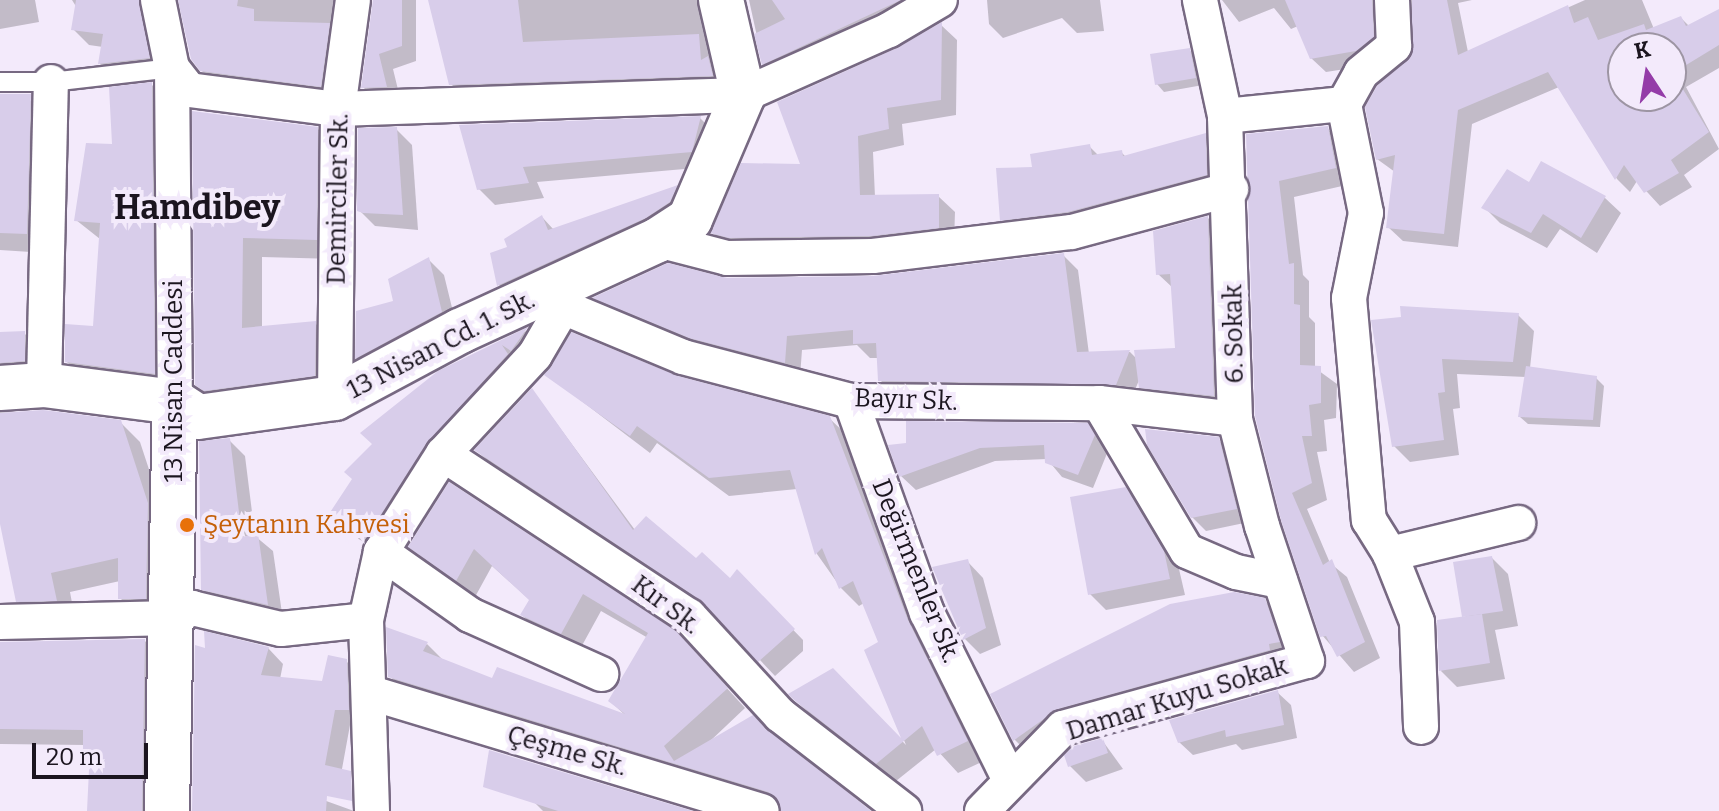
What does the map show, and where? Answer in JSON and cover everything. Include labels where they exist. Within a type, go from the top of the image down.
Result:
[{"type":"street","name":"13 Nisan Caddesi","points":[[158,0],[172,68],[174,618],[167,811]]},
{"type":"street","name":"Demirciler Sk.","points":[[335,398],[338,109],[353,0]]},
{"type":"street","points":[[721,0],[743,95]]},
{"type":"street","points":[[172,68],[189,90],[338,109],[743,95],[889,30],[940,0]]},
{"type":"street","name":"6. Sokak","points":[[1200,0],[1225,116],[1231,189],[1235,419],[1280,581],[1307,661]]},
{"type":"street","points":[[1392,0],[1394,46],[1361,73],[1344,104],[1366,213],[1349,298],[1369,520],[1390,554],[1417,622],[1421,727]]},
{"type":"street","points":[[44,385],[51,82]]},
{"type":"street","name":"13 Nisan Cd. 1. Sk.","points":[[0,388],[44,385],[175,402],[198,417],[335,398],[460,331],[558,298],[690,219],[743,95]]},
{"type":"street","points":[[1225,116],[1344,104]]},
{"type":"street","points":[[658,240],[727,258],[873,256],[1072,232],[1231,189]]},
{"type":"street","points":[[372,811],[371,693],[366,620],[381,552],[443,454],[535,355],[558,298]]},
{"type":"street","name":"Bayır Sk.","points":[[558,298],[683,357],[851,401],[1099,403],[1235,419]]},
{"type":"street","name":"Değirmenler Sk.","points":[[851,401],[927,613],[1010,780]]},
{"type":"street","points":[[1099,403],[1187,551],[1236,572],[1280,581]]},
{"type":"street","name":"Kır Sk.","points":[[443,454],[689,616],[780,715],[904,811]]},
{"type":"street","points":[[1390,554],[1518,523]]},
{"type":"street","points":[[381,552],[470,615],[601,674]]},
{"type":"street","points":[[0,622],[174,618],[192,608],[281,629],[366,620]]},
{"type":"street","name":"Damar Kuyu Sokak","points":[[982,811],[1063,728],[1307,661]]},
{"type":"street","name":"Çeşme Sk.","points":[[371,693],[762,811]]},
{"type":"lane","points":[[0,82],[51,82],[172,68]]},
{"type":"building","points":[[76,0],[139,0],[150,58],[98,64],[103,34],[71,30]]},
{"type":"building","points":[[178,0],[238,0],[237,6],[254,9],[254,21],[330,23],[321,87],[200,71],[191,59]]},
{"type":"building","points":[[373,0],[402,0],[402,46],[379,54],[387,87],[361,88]]},
{"type":"building","points":[[428,0],[518,0],[523,42],[699,34],[701,60],[708,56],[713,76],[449,85]]},
{"type":"building","points":[[772,0],[901,0],[762,65],[754,34],[785,19]]},
{"type":"building","points":[[1285,0],[1372,0],[1374,37],[1356,51],[1310,59]]},
{"type":"building","points":[[1412,0],[1447,0],[1458,55],[1568,5],[1574,23],[1588,17],[1598,40],[1607,37],[1607,112],[1687,112],[1687,96],[1709,132],[1671,160],[1679,173],[1644,193],[1624,165],[1615,180],[1548,72],[1458,110],[1444,234],[1386,228],[1395,155],[1376,160],[1365,107],[1377,86],[1412,54]]},
{"type":"building","points":[[1719,9],[1719,45],[1687,64],[1687,32],[1621,32],[1644,24],[1646,30],[1681,16],[1686,26]]},
{"type":"building","points":[[942,22],[941,100],[887,108],[889,129],[858,136],[860,195],[939,194],[939,228],[872,236],[729,238],[710,233],[741,163],[800,164],[777,102],[897,48]]},
{"type":"building","points":[[1190,48],[1196,78],[1155,85],[1150,54]]},
{"type":"building","points":[[152,82],[155,374],[65,362],[65,324],[93,326],[100,223],[74,221],[86,143],[112,144],[109,87]]},
{"type":"building","points":[[0,94],[31,94],[27,234],[0,233]]},
{"type":"building","points":[[192,111],[318,127],[317,240],[243,238],[242,328],[316,321],[315,376],[204,391],[195,385]]},
{"type":"building","points":[[701,116],[692,152],[523,167],[529,183],[477,190],[459,125]]},
{"type":"building","points":[[1328,126],[1336,168],[1279,181],[1289,264],[1294,263],[1294,304],[1300,305],[1300,365],[1321,366],[1321,403],[1309,405],[1312,436],[1302,436],[1312,483],[1292,493],[1323,565],[1332,559],[1365,642],[1337,657],[1326,636],[1320,637],[1281,520],[1255,416],[1246,134]]},
{"type":"building","points":[[397,127],[403,215],[357,211],[358,128]]},
{"type":"building","points":[[1206,133],[1207,175],[1068,212],[1000,221],[996,168],[1032,167],[1030,154],[1090,144],[1092,155],[1122,150],[1123,156]]},
{"type":"building","points":[[1541,161],[1606,196],[1581,238],[1543,214],[1531,233],[1481,208],[1507,169],[1529,182]]},
{"type":"building","points":[[678,185],[670,202],[646,218],[497,286],[490,253],[507,247],[504,239],[542,215],[548,230]]},
{"type":"building","points":[[1208,216],[1214,396],[1139,388],[1134,350],[1175,348],[1170,274],[1156,275],[1153,231]]},
{"type":"building","points":[[1064,253],[1077,352],[1130,350],[1116,385],[878,381],[876,343],[853,344],[853,330],[787,336],[785,363],[689,338],[592,298],[668,263],[727,278],[873,276]]},
{"type":"building","points":[[429,257],[442,312],[355,359],[356,311],[393,301],[388,279]]},
{"type":"building","points":[[1400,306],[1519,313],[1513,362],[1442,359],[1445,392],[1438,393],[1444,440],[1392,447],[1371,320],[1401,317]]},
{"type":"building","points":[[528,327],[511,351],[502,345],[508,354],[427,443],[366,538],[327,517],[352,479],[344,472],[372,444],[360,433],[438,371]]},
{"type":"building","points":[[25,331],[25,361],[0,363],[0,332]]},
{"type":"building","points":[[571,332],[678,376],[830,416],[908,620],[968,741],[937,756],[922,726],[876,764],[788,694],[833,668],[901,738],[864,650],[878,642],[853,581],[839,589],[822,548],[815,555],[790,470],[709,478],[637,426],[630,436],[544,375]]},
{"type":"building","points":[[1526,366],[1597,376],[1593,420],[1518,417]]},
{"type":"building","points":[[532,388],[633,530],[646,516],[696,558],[702,552],[730,578],[737,569],[795,629],[758,662],[700,600],[474,450]]},
{"type":"building","points":[[43,410],[121,420],[148,503],[146,599],[118,599],[118,558],[51,573],[57,601],[16,602],[0,524],[0,413]]},
{"type":"building","points":[[906,421],[1088,423],[1095,435],[1078,475],[1045,463],[1044,445],[980,448],[899,477],[888,445],[906,443]]},
{"type":"building","points":[[1145,429],[1219,437],[1237,509],[1191,518],[1147,445]]},
{"type":"building","points":[[230,438],[242,537],[258,533],[268,605],[201,590],[199,441]]},
{"type":"building","points":[[449,482],[676,631],[728,688],[664,746],[674,761],[753,715],[871,811],[781,811],[777,798],[768,792],[388,677],[386,627],[428,642],[423,651],[492,678],[497,667],[625,714],[608,701],[648,633],[583,594],[561,634],[520,615],[529,600],[474,549],[456,581],[408,547]]},
{"type":"building","points":[[1126,487],[1164,551],[1170,579],[1088,595],[1070,497]]},
{"type":"building","points":[[1492,556],[1503,611],[1462,617],[1453,562]]},
{"type":"building","points":[[968,559],[986,628],[963,640],[932,567]]},
{"type":"building","points":[[1234,592],[1265,598],[1280,642],[1269,644],[1270,650],[1058,709],[1013,741],[990,694],[1170,604]]},
{"type":"building","points":[[1482,614],[1490,663],[1439,671],[1437,620]]},
{"type":"building","points":[[204,631],[269,647],[261,675],[322,681],[328,655],[347,659],[349,710],[335,710],[325,765],[351,771],[352,801],[327,796],[326,811],[192,811],[195,645],[205,648]]},
{"type":"building","points":[[145,639],[142,811],[87,811],[90,749],[83,749],[83,730],[0,729],[0,642]]},
{"type":"building","points":[[1278,690],[1284,725],[1226,737],[1225,730],[1178,743],[1169,720]]},
{"type":"building","points":[[1103,738],[1108,753],[1068,767],[1064,755],[1074,746]]},
{"type":"building","points":[[489,750],[693,811],[558,811],[483,787]]},
{"type":"place","name":"Şeytanın Kahvesi","points":[[187,525]]},
{"type":"district","name":"Hamdibey","points":[[197,208]]}]
